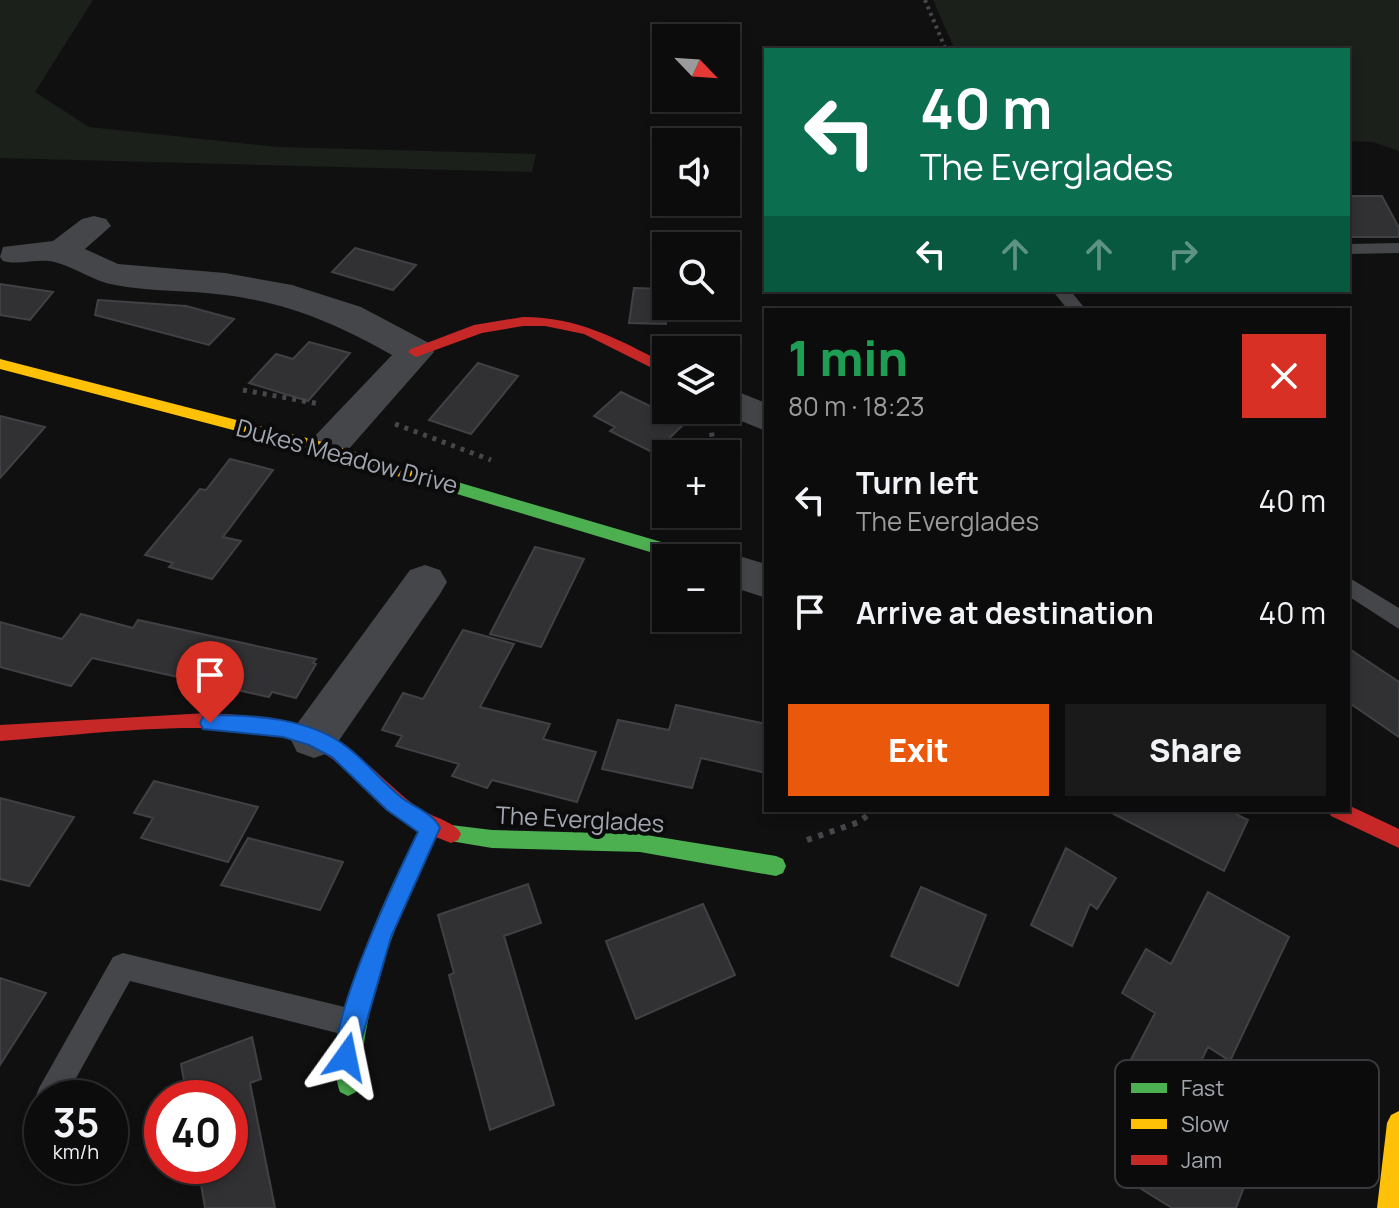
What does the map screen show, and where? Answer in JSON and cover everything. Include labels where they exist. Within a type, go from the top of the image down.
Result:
[{"type":"street","points":[[62,251],[94,226]]},
{"type":"street","points":[[7,254],[62,251],[96,269],[116,275],[255,287],[300,298],[359,320],[416,352]]},
{"type":"street","points":[[326,449],[416,352],[488,326],[512,321],[551,321],[590,332],[652,363]]},
{"type":"street","name":"Dukes Meadow Drive","points":[[1,365],[326,449],[652,546]]},
{"type":"street","points":[[740,406],[764,417]]},
{"type":"street","points":[[740,573],[764,580]]},
{"type":"street","points":[[314,738],[373,650],[425,582]]},
{"type":"street","name":"The Everglades","points":[[0,733],[247,723],[283,729],[314,738],[339,751],[395,804],[430,828],[480,838],[622,841],[776,866]]},
{"type":"street","points":[[1342,812],[1399,839]]},
{"type":"street","points":[[348,1084],[346,1057],[353,1023],[394,899],[430,828]]},
{"type":"street","points":[[1389,1208],[1399,1123]]},
{"type":"lane","points":[[1350,249],[1399,248]]},
{"type":"lane","points":[[1063,292],[1075,308]]},
{"type":"lane","points":[[1350,586],[1399,620]]},
{"type":"lane","points":[[59,1080],[123,966],[353,1023]]},
{"type":"path","points":[[925,0],[945,48]]},
{"type":"path","points":[[359,412],[496,462]]},
{"type":"path","points":[[641,506],[652,510]]},
{"type":"path","points":[[776,866],[803,841],[851,826],[871,812]]},
{"type":"shaded area","points":[[0,0],[93,0],[35,92],[89,127],[278,147],[536,154],[532,172],[0,158]]},
{"type":"shaded area","points":[[933,0],[1399,0],[1399,151],[1373,142],[1350,141],[1350,48],[954,48]]},
{"type":"building","points":[[1350,196],[1382,196],[1399,228],[1399,237],[1350,237]]},
{"type":"building","points":[[355,248],[416,265],[393,290],[332,272]]},
{"type":"building","points":[[0,284],[53,292],[30,320],[0,315]]},
{"type":"building","points":[[634,288],[652,289],[652,320],[666,320],[666,324],[629,323]]},
{"type":"building","points":[[98,300],[186,306],[234,319],[209,345],[95,315]]},
{"type":"building","points":[[309,342],[350,353],[308,401],[249,383],[276,354],[293,359]]},
{"type":"building","points":[[478,363],[518,376],[471,434],[429,420]]},
{"type":"building","points":[[621,392],[652,407],[652,424],[684,424],[667,440],[652,440],[652,452],[610,431],[615,427],[594,416]]},
{"type":"building","points":[[0,416],[45,427],[0,478]]},
{"type":"building","points":[[230,459],[273,470],[223,537],[241,541],[212,579],[169,567],[173,563],[145,555],[200,489],[206,490]]},
{"type":"building","points":[[535,547],[584,559],[541,647],[490,634]]},
{"type":"building","points":[[81,614],[133,628],[138,620],[316,659],[313,663],[316,664],[296,698],[272,692],[269,697],[92,658],[71,686],[0,667],[0,622],[62,639]]},
{"type":"building","points":[[463,630],[514,644],[480,707],[550,724],[543,739],[596,752],[577,802],[492,780],[487,788],[452,776],[459,764],[396,746],[402,736],[382,730],[403,693],[423,699]]},
{"type":"building","points":[[1350,649],[1399,682],[1399,737],[1350,703]]},
{"type":"building","points":[[676,705],[764,724],[764,773],[701,758],[692,788],[602,769],[618,720],[669,730]]},
{"type":"building","points":[[154,781],[258,807],[228,862],[141,838],[153,818],[134,813]]},
{"type":"building","points":[[0,798],[74,817],[29,886],[0,879]]},
{"type":"building","points":[[1110,812],[1232,812],[1248,820],[1224,871]]},
{"type":"building","points":[[248,838],[343,862],[320,910],[221,885]]},
{"type":"building","points":[[1066,848],[1116,878],[1097,909],[1090,904],[1072,946],[1031,925]]},
{"type":"building","points":[[528,884],[541,923],[504,936],[554,1105],[490,1130],[449,975],[454,973],[438,915]]},
{"type":"building","points":[[921,887],[986,915],[958,986],[891,956]]},
{"type":"building","points":[[1208,892],[1289,937],[1230,1060],[1208,1047],[1202,1060],[1131,1060],[1155,1013],[1122,993],[1146,949],[1171,964]]},
{"type":"building","points":[[703,904],[735,975],[636,1019],[606,941]]},
{"type":"building","points":[[0,978],[46,993],[0,1065]]},
{"type":"building","points":[[252,1037],[261,1079],[250,1083],[275,1208],[205,1208],[201,1184],[248,1184],[248,1080],[184,1080],[181,1064]]},
{"type":"building","points":[[1140,1188],[1244,1188],[1236,1208],[1172,1208]]},
{"type":"traffic: fast","points":[[420,477],[652,546]]},
{"type":"traffic: fast","points":[[348,1084],[355,1017],[374,952],[430,828]]},
{"type":"traffic: fast","points":[[451,834],[492,839],[640,843],[776,866]]},
{"type":"traffic: slow","points":[[0,364],[326,449],[420,477]]},
{"type":"traffic: slow","points":[[1389,1208],[1399,1123]]},
{"type":"traffic: jam","points":[[416,352],[479,329],[523,321],[545,321],[589,331],[652,362]]},
{"type":"traffic: jam","points":[[0,733],[207,721],[286,729],[317,740],[335,751],[397,804],[431,826],[451,834]]},
{"type":"traffic: jam","points":[[1342,812],[1399,839]]},
{"type":"route","points":[[210,723],[247,723],[314,738],[339,751],[395,804],[430,828],[394,899],[380,937],[353,1023],[346,1057]]}]
